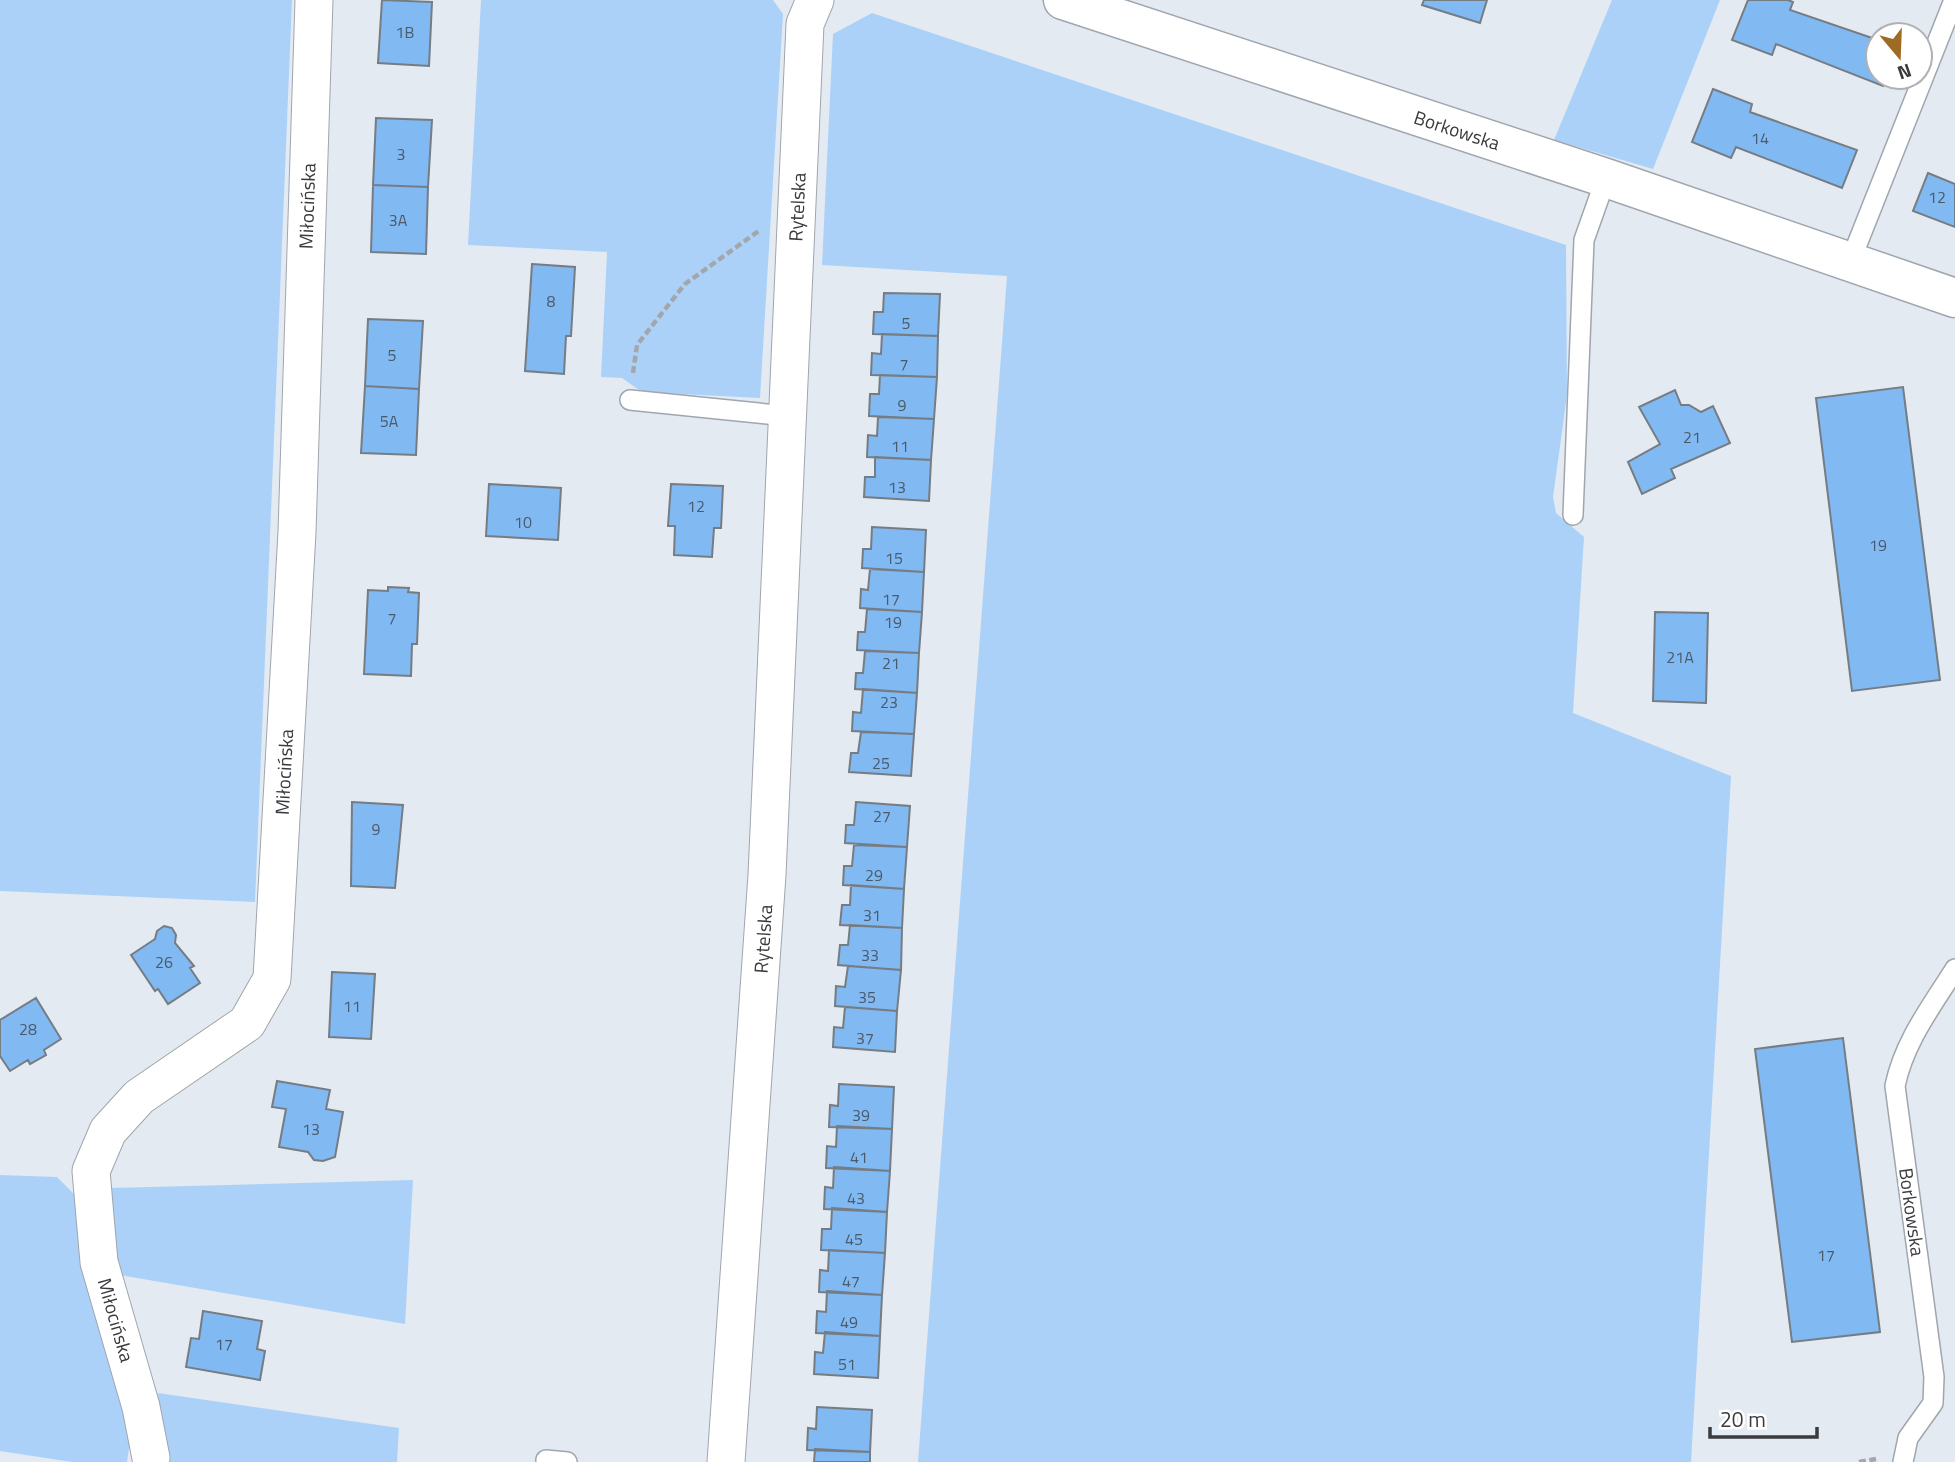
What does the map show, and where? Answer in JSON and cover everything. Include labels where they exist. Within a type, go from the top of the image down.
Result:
[{"type":"street","name":"Miłocińska","points":[[151,1458],[141,1407],[99,1262],[91,1171],[108,1131],[139,1097],[247,1023],[272,979],[297,532],[314,0]]},
{"type":"street","name":"Rytelska","points":[[726,1462],[767,875],[805,24],[815,0]]},
{"type":"street","name":"Borkowska","points":[[1063,0],[1606,178],[1955,298]]},
{"type":"lane","points":[[1850,262],[1954,0]]},
{"type":"lane","points":[[1573,515],[1584,240],[1606,178]]},
{"type":"lane","points":[[630,400],[788,415]]},
{"type":"lane","name":"Borkowska","points":[[1903,1462],[1908,1438],[1933,1403],[1934,1377],[1895,1086],[1900,1062],[1915,1031],[1955,969]]},
{"type":"lane","points":[[546,1460],[568,1462]]},
{"type":"path","points":[[630,400],[637,345],[685,285],[798,203]]},
{"type":"shaded area","points":[[0,0],[292,0],[255,902],[0,891]]},
{"type":"shaded area","points":[[481,0],[773,0],[783,14],[760,398],[642,392],[622,378],[601,377],[607,252],[468,245]]},
{"type":"shaded area","points":[[1612,0],[1720,0],[1653,169],[1554,140]]},
{"type":"shaded area","points":[[872,13],[1566,245],[1567,395],[1553,497],[1556,513],[1584,537],[1573,713],[1731,776],[1691,1462],[918,1462],[1007,276],[822,265],[833,34]]},
{"type":"shaded area","points":[[0,1175],[57,1177],[76,1196],[131,1435],[127,1462],[72,1462],[0,1451]]},
{"type":"shaded area","points":[[413,1180],[405,1324],[114,1274],[111,1188]]},
{"type":"shaded area","points":[[158,1393],[399,1428],[397,1462],[163,1462]]},
{"type":"building","points":[[382,0],[432,2],[429,66],[378,63]]},
{"type":"building","points":[[1424,0],[1487,0],[1480,23],[1422,5]]},
{"type":"building","points":[[1748,0],[1788,0],[1793,2],[1790,10],[1864,35],[1864,79],[1776,44],[1772,55],[1732,40]]},
{"type":"building","points":[[1713,89],[1752,104],[1750,112],[1857,150],[1842,188],[1736,147],[1731,158],[1692,142]]},
{"type":"building","points":[[376,118],[432,120],[428,187],[373,185]]},
{"type":"building","points":[[1928,173],[1955,184],[1955,227],[1913,211]]},
{"type":"building","points":[[373,185],[428,187],[426,254],[371,252]]},
{"type":"building","points":[[532,264],[575,267],[571,336],[566,336],[564,374],[525,371]]},
{"type":"building","points":[[884,293],[940,294],[938,336],[873,334],[874,312],[883,312]]},
{"type":"building","points":[[368,319],[423,321],[419,389],[365,386]]},
{"type":"building","points":[[882,334],[938,336],[937,377],[871,375],[872,353],[881,354]]},
{"type":"building","points":[[880,375],[937,377],[934,419],[869,416],[870,394],[879,394]]},
{"type":"building","points":[[365,386],[419,389],[416,455],[361,453]]},
{"type":"building","points":[[1903,387],[1940,680],[1852,691],[1816,398]]},
{"type":"building","points":[[1675,390],[1681,405],[1689,405],[1701,412],[1713,406],[1730,443],[1671,469],[1675,478],[1642,494],[1628,462],[1660,444],[1639,407]]},
{"type":"building","points":[[878,417],[934,419],[931,460],[867,457],[868,435],[877,436]]},
{"type":"building","points":[[875,457],[931,460],[929,501],[864,497],[865,477],[875,477]]},
{"type":"building","points":[[489,484],[561,488],[558,540],[486,536]]},
{"type":"building","points":[[671,484],[723,486],[721,528],[714,528],[712,557],[674,555],[675,526],[668,526]]},
{"type":"building","points":[[872,527],[926,530],[924,572],[862,568],[863,549],[871,549]]},
{"type":"building","points":[[870,569],[924,572],[922,612],[860,608],[861,589],[868,590]]},
{"type":"building","points":[[388,587],[409,588],[408,592],[419,593],[417,644],[412,644],[411,676],[364,674],[368,590],[388,591]]},
{"type":"building","points":[[867,609],[922,612],[919,653],[857,650],[858,632],[865,632]]},
{"type":"building","points":[[1655,612],[1708,613],[1706,703],[1653,701]]},
{"type":"building","points":[[865,651],[919,653],[917,693],[855,689],[856,673],[863,673]]},
{"type":"building","points":[[863,689],[917,693],[914,734],[852,731],[853,712],[861,713]]},
{"type":"building","points":[[861,732],[914,734],[911,776],[849,772],[851,753],[858,753]]},
{"type":"building","points":[[352,802],[403,805],[395,888],[351,886]]},
{"type":"building","points":[[856,802],[910,806],[907,847],[845,843],[846,825],[854,825]]},
{"type":"building","points":[[854,845],[907,847],[904,889],[843,885],[844,866],[852,866]]},
{"type":"building","points":[[851,885],[904,889],[902,928],[840,925],[842,905],[850,905]]},
{"type":"building","points":[[850,925],[902,928],[901,970],[838,965],[840,945],[848,945]]},
{"type":"building","points":[[164,926],[172,928],[176,935],[175,943],[194,966],[190,968],[200,983],[168,1004],[158,989],[155,991],[131,955],[155,939],[157,931]]},
{"type":"building","points":[[848,966],[901,970],[897,1011],[835,1006],[836,986],[845,987]]},
{"type":"building","points":[[332,972],[375,974],[371,1039],[329,1037]]},
{"type":"building","points":[[36,998],[61,1039],[44,1050],[46,1055],[30,1064],[28,1060],[10,1071],[0,1056],[0,1020]]},
{"type":"building","points":[[845,1007],[897,1011],[895,1052],[833,1047],[834,1027],[843,1028]]},
{"type":"building","points":[[1843,1038],[1880,1332],[1792,1342],[1755,1049]]},
{"type":"building","points":[[277,1081],[330,1090],[326,1109],[343,1112],[335,1157],[323,1161],[314,1160],[308,1152],[279,1147],[286,1109],[272,1107]]},
{"type":"building","points":[[839,1084],[894,1087],[892,1129],[829,1127],[830,1105],[838,1106]]},
{"type":"building","points":[[837,1126],[892,1129],[890,1171],[826,1168],[827,1146],[836,1147]]},
{"type":"building","points":[[834,1167],[890,1171],[887,1212],[824,1209],[825,1187],[833,1188]]},
{"type":"building","points":[[832,1208],[887,1212],[885,1253],[821,1250],[822,1229],[831,1229]]},
{"type":"building","points":[[829,1250],[885,1253],[882,1295],[819,1292],[820,1270],[828,1271]]},
{"type":"building","points":[[827,1291],[882,1295],[880,1336],[816,1333],[817,1311],[826,1312]]},
{"type":"building","points":[[203,1311],[262,1321],[257,1349],[265,1351],[260,1380],[186,1367],[191,1338],[199,1339]]},
{"type":"building","points":[[825,1332],[880,1336],[878,1378],[814,1374],[815,1352],[823,1353]]},
{"type":"building","points":[[817,1407],[872,1410],[870,1452],[807,1450],[808,1428],[816,1429]]},
{"type":"building","points":[[815,1449],[870,1452],[870,1462],[814,1462]]}]
